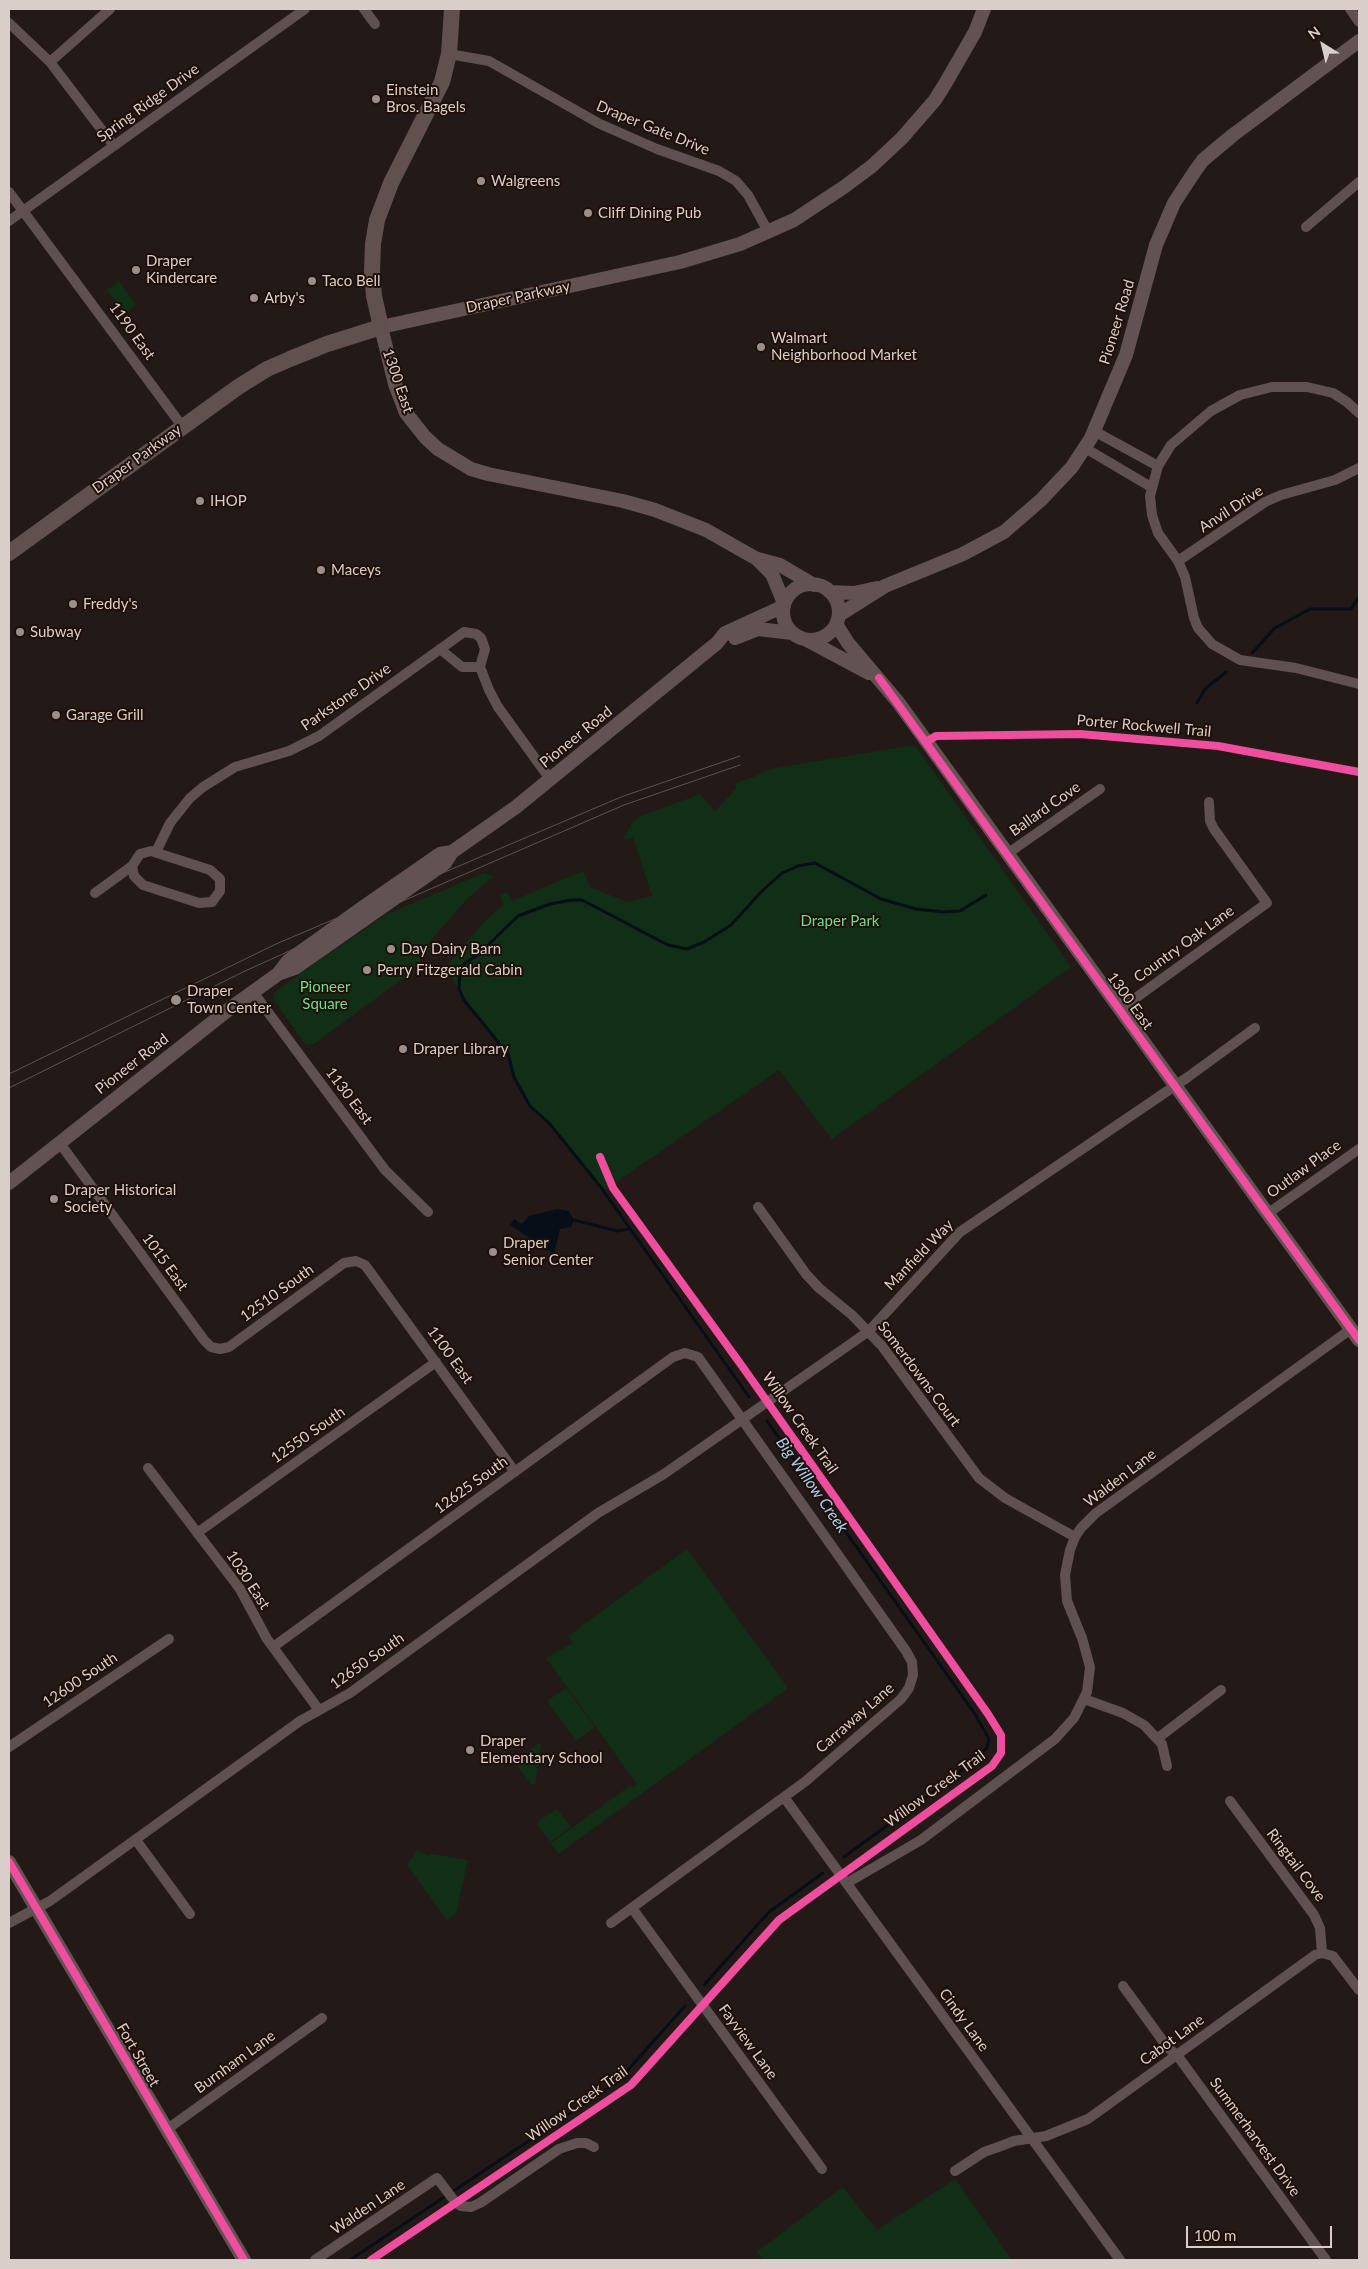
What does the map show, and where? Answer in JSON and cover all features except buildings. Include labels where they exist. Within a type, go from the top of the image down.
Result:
[{"type":"main road","name":"1300 East","points":[[452,9],[450,54],[437,96],[391,183],[377,220],[373,244],[374,296],[395,384],[406,413],[425,437],[452,458],[471,469],[655,510],[706,530],[757,559],[780,565],[814,585]]},
{"type":"main road","name":"Draper Parkway","points":[[9,553],[182,426],[267,369],[327,344],[381,327],[680,262],[740,244],[794,220],[872,166],[902,138],[935,100],[975,32],[984,9]]},
{"type":"main road","name":"Pioneer Road","points":[[830,592],[854,593],[886,586],[963,554],[1004,532],[1041,500],[1072,468],[1094,431],[1126,355],[1156,246],[1174,203],[1195,171],[1203,160],[1233,134],[1359,41]]},
{"type":"main road","name":"1300 East","points":[[757,559],[772,574],[784,604]]},
{"type":"main road","points":[[814,585],[830,592],[838,606],[837,620],[829,633],[818,639],[806,640],[792,633],[786,626],[783,616],[784,604],[791,592],[802,586],[814,585]]},
{"type":"main road","name":"Pioneer Road","points":[[837,620],[886,586]]},
{"type":"main road","name":"Pioneer Road","points":[[9,1183],[253,992],[278,974],[295,968],[445,863],[452,852],[509,812],[717,643],[725,633],[784,604]]},
{"type":"main road","name":"1300 East","points":[[837,620],[848,643],[879,678],[1355,1335]]},
{"type":"main road","name":"Pioneer Road","points":[[717,643],[758,629],[792,633]]},
{"type":"main road","name":"1300 East","points":[[806,640],[879,678]]},
{"type":"main road","name":"Fort Street","points":[[9,1862],[244,2260]]},
{"type":"street","points":[[50,62],[110,9]]},
{"type":"street","name":"Spring Ridge Drive","points":[[9,221],[305,9]]},
{"type":"street","points":[[364,9],[375,24]]},
{"type":"street","points":[[1350,9],[1359,22]]},
{"type":"street","points":[[9,23],[50,62],[114,146]]},
{"type":"street","name":"Draper Gate Drive","points":[[450,54],[489,61],[600,124],[658,149],[719,171],[736,181],[748,195],[769,232]]},
{"type":"street","points":[[1306,227],[1359,182]]},
{"type":"street","name":"1190 East","points":[[9,192],[182,426]]},
{"type":"street","points":[[1359,413],[1342,398],[1325,390],[1289,386],[1240,394],[1211,411],[1171,445],[1158,466],[1151,487],[1150,505],[1155,524],[1178,561],[1186,578],[1191,607],[1198,628],[1212,644],[1222,651],[1247,662],[1296,668],[1359,684]]},
{"type":"street","points":[[1094,431],[1158,466]]},
{"type":"street","points":[[1084,448],[1151,487]]},
{"type":"street","name":"Anvil Drive","points":[[1178,561],[1265,502],[1281,495],[1335,480],[1359,468]]},
{"type":"street","name":"Parkstone Drive","points":[[156,852],[170,823],[190,798],[204,787],[235,767],[288,751],[320,736],[464,632],[476,634],[481,638],[485,649],[480,668]]},
{"type":"street","points":[[440,649],[462,666],[480,668],[498,707],[550,779]]},
{"type":"street","name":"Ballard Cove","points":[[1007,854],[1100,789]]},
{"type":"street","name":"Country Oak Lane","points":[[1119,1010],[1267,903],[1214,829],[1210,821],[1208,802]]},
{"type":"street","points":[[94,893],[132,866],[140,854],[151,851],[216,874],[221,885],[216,898],[212,902],[199,903],[143,885],[134,876],[132,866]]},
{"type":"street","name":"1130 East","points":[[253,992],[385,1170],[428,1212]]},
{"type":"street","name":"Manfield Way","points":[[742,1421],[868,1331],[960,1232],[1255,1028]]},
{"type":"street","name":"1015 East","points":[[59,1142],[204,1340],[216,1348]]},
{"type":"street","name":"Outlaw Place","points":[[1267,1214],[1359,1148]]},
{"type":"street","name":"Somerdowns Court","points":[[758,1206],[806,1274],[882,1346],[979,1478],[1005,1498],[1075,1537]]},
{"type":"street","name":"12510 South","points":[[216,1348],[229,1346],[341,1265],[356,1261]]},
{"type":"street","name":"1100 East","points":[[356,1261],[369,1269],[515,1472]]},
{"type":"street","name":"Walden Lane","points":[[847,1883],[921,1840],[1048,1745],[1068,1726],[1084,1699],[1089,1683],[1089,1659],[1067,1601],[1065,1588],[1067,1563],[1075,1537],[1096,1513],[1355,1335]]},
{"type":"street","name":"12625 South","points":[[273,1647],[674,1357],[681,1353],[689,1353]]},
{"type":"street","name":"Carraway Lane","points":[[611,1923],[784,1797],[901,1699],[909,1688],[913,1668],[906,1651],[701,1361],[689,1353]]},
{"type":"street","name":"12550 South","points":[[197,1533],[436,1362]]},
{"type":"street","name":"12650 South","points":[[9,1923],[50,1901],[300,1720],[350,1693],[605,1508],[655,1480],[742,1421]]},
{"type":"street","name":"1030 East","points":[[148,1468],[240,1589],[273,1647],[319,1710]]},
{"type":"street","name":"12600 South","points":[[9,1747],[168,1638]]},
{"type":"street","points":[[1158,1738],[1221,1690]]},
{"type":"street","points":[[1084,1699],[1133,1718],[1144,1725],[1158,1738],[1165,1750],[1167,1766]]},
{"type":"street","name":"Cindy Lane","points":[[784,1797],[1120,2260]]},
{"type":"street","name":"Ringtail Cove","points":[[1230,1801],[1314,1915],[1320,1928],[1322,1953]]},
{"type":"street","points":[[136,1840],[190,1914]]},
{"type":"street","name":"Fayview Lane","points":[[632,1908],[822,2169]]},
{"type":"street","points":[[1322,1953],[1330,1954],[1336,1959],[1359,1990]]},
{"type":"street","name":"Cabot Lane","points":[[954,2171],[984,2152],[1014,2141],[1046,2136],[1088,2118],[1312,1957],[1322,1953]]},
{"type":"street","name":"Summerharvest Drive","points":[[1123,1986],[1168,2048],[1177,2055],[1323,2259]]},
{"type":"street","name":"Burnham Lane","points":[[166,2130],[322,2018]]},
{"type":"street","name":"Walden Lane","points":[[315,2260],[440,2181],[454,2201],[466,2207],[476,2206],[559,2149],[577,2143],[586,2143],[594,2147]]},
{"type":"green space","points":[[119,281],[136,305],[124,314],[107,290]]},
{"type":"green space","name":"Draper Park","points":[[908,746],[917,748],[1071,967],[832,1139],[779,1070],[603,1191],[549,1123],[530,1106],[514,1077],[508,1054],[464,1000],[446,966],[485,921],[504,904],[500,896],[507,892],[512,901],[583,871],[590,887],[627,902],[652,896],[633,837],[625,840],[624,838],[631,824],[639,817],[700,794],[715,811],[737,788],[735,784],[737,782],[754,777],[770,769]]},
{"type":"green space","name":"Pioneer Square","points":[[484,873],[494,876],[466,900],[431,940],[428,944],[431,948],[413,971],[314,1044],[308,1045],[304,1043],[274,1000],[274,994],[277,990],[385,915]]},
{"type":"green space","points":[[687,1549],[788,1688],[558,1854],[551,1843],[631,1785],[632,1788],[637,1784],[546,1658],[573,1643],[568,1636]]},
{"type":"green space","points":[[566,1688],[595,1727],[576,1741],[547,1701]]},
{"type":"green space","points":[[539,1743],[541,1745],[535,1785],[531,1784],[514,1762]]},
{"type":"green space","points":[[557,1809],[571,1827],[550,1842],[536,1823]]},
{"type":"green space","points":[[417,1850],[430,1856],[431,1854],[468,1860],[456,1914],[447,1920],[407,1865]]},
{"type":"green space","points":[[955,2179],[1012,2260],[763,2260],[757,2252],[843,2187],[877,2230]]},
{"type":"shaded area","points":[[557,1209],[569,1211],[574,1220],[571,1227],[560,1229],[554,1254],[510,1225],[514,1219],[522,1224],[529,1216]]},
{"type":"waterway","name":"Big Willow Creek","points":[[1252,653],[1275,628],[1310,609],[1351,609],[1359,597]]},
{"type":"waterway","name":"Big Willow Creek","points":[[1197,703],[1205,689],[1226,672]]},
{"type":"waterway","name":"Big Willow Creek","points":[[749,1397],[600,1186],[549,1123],[530,1106],[514,1077],[508,1054],[464,1000],[459,989],[460,969],[465,963],[479,954],[518,916],[550,904],[571,900],[582,900],[668,945],[687,949],[704,942],[731,925],[761,892],[782,873],[798,866],[815,863],[881,899],[916,909],[944,912],[960,911],[986,895]]},
{"type":"waterway","points":[[574,1220],[617,1231],[630,1229]]},
{"type":"waterway","name":"Big Willow Creek","points":[[767,1421],[975,1714],[989,1739],[987,1748],[955,1776],[844,1857]]},
{"type":"waterway","name":"Big Willow Creek","points":[[704,1985],[769,1912],[823,1873]]},
{"type":"waterway","name":"Big Willow Creek","points":[[350,2260],[617,2082],[685,2006]]},
{"type":"tram line","points":[[9,1074],[276,944],[621,797],[740,756]]},
{"type":"tram line","points":[[9,1088],[243,972],[322,936],[624,805],[740,765]]},
{"type":"cycle path","points":[[879,678],[1359,1340]]},
{"type":"cycle path","name":"Porter Rockwell Trail","points":[[926,742],[936,736],[1080,734],[1218,746],[1359,772]]},
{"type":"cycle path","name":"Willow Creek Trail","points":[[371,2260],[631,2085],[779,1920],[992,1766],[1001,1753],[1001,1735],[988,1714],[742,1366],[613,1188],[600,1157]]},
{"type":"cycle path","points":[[9,1862],[244,2260]]},
{"type":"place","name":"Einstein Bros. Bagels","points":[[376,99]]},
{"type":"place","name":"Walgreens","points":[[481,181]]},
{"type":"place","name":"Cliff Dining Pub","points":[[588,213]]},
{"type":"place","name":"Draper Kindercare","points":[[136,270]]},
{"type":"place","name":"Taco Bell","points":[[312,281]]},
{"type":"place","name":"Arby's","points":[[254,298]]},
{"type":"place","name":"Walmart Neighborhood Market","points":[[761,347]]},
{"type":"place","name":"IHOP","points":[[200,501]]},
{"type":"place","name":"Maceys","points":[[321,570]]},
{"type":"place","name":"Freddy's","points":[[73,604]]},
{"type":"place","name":"Subway","points":[[20,632]]},
{"type":"place","name":"Garage Grill","points":[[56,715]]},
{"type":"place","name":"Day Dairy Barn","points":[[391,949]]},
{"type":"place","name":"Perry Fitzgerald Cabin","points":[[367,970]]},
{"type":"place","name":"Draper Town Center","points":[[176,1000]]},
{"type":"place","name":"Draper Library","points":[[403,1049]]},
{"type":"place","name":"Draper Historical Society","points":[[54,1199]]},
{"type":"place","name":"Draper Senior Center","points":[[493,1252]]},
{"type":"place","name":"Draper Elementary School","points":[[470,1750]]}]
